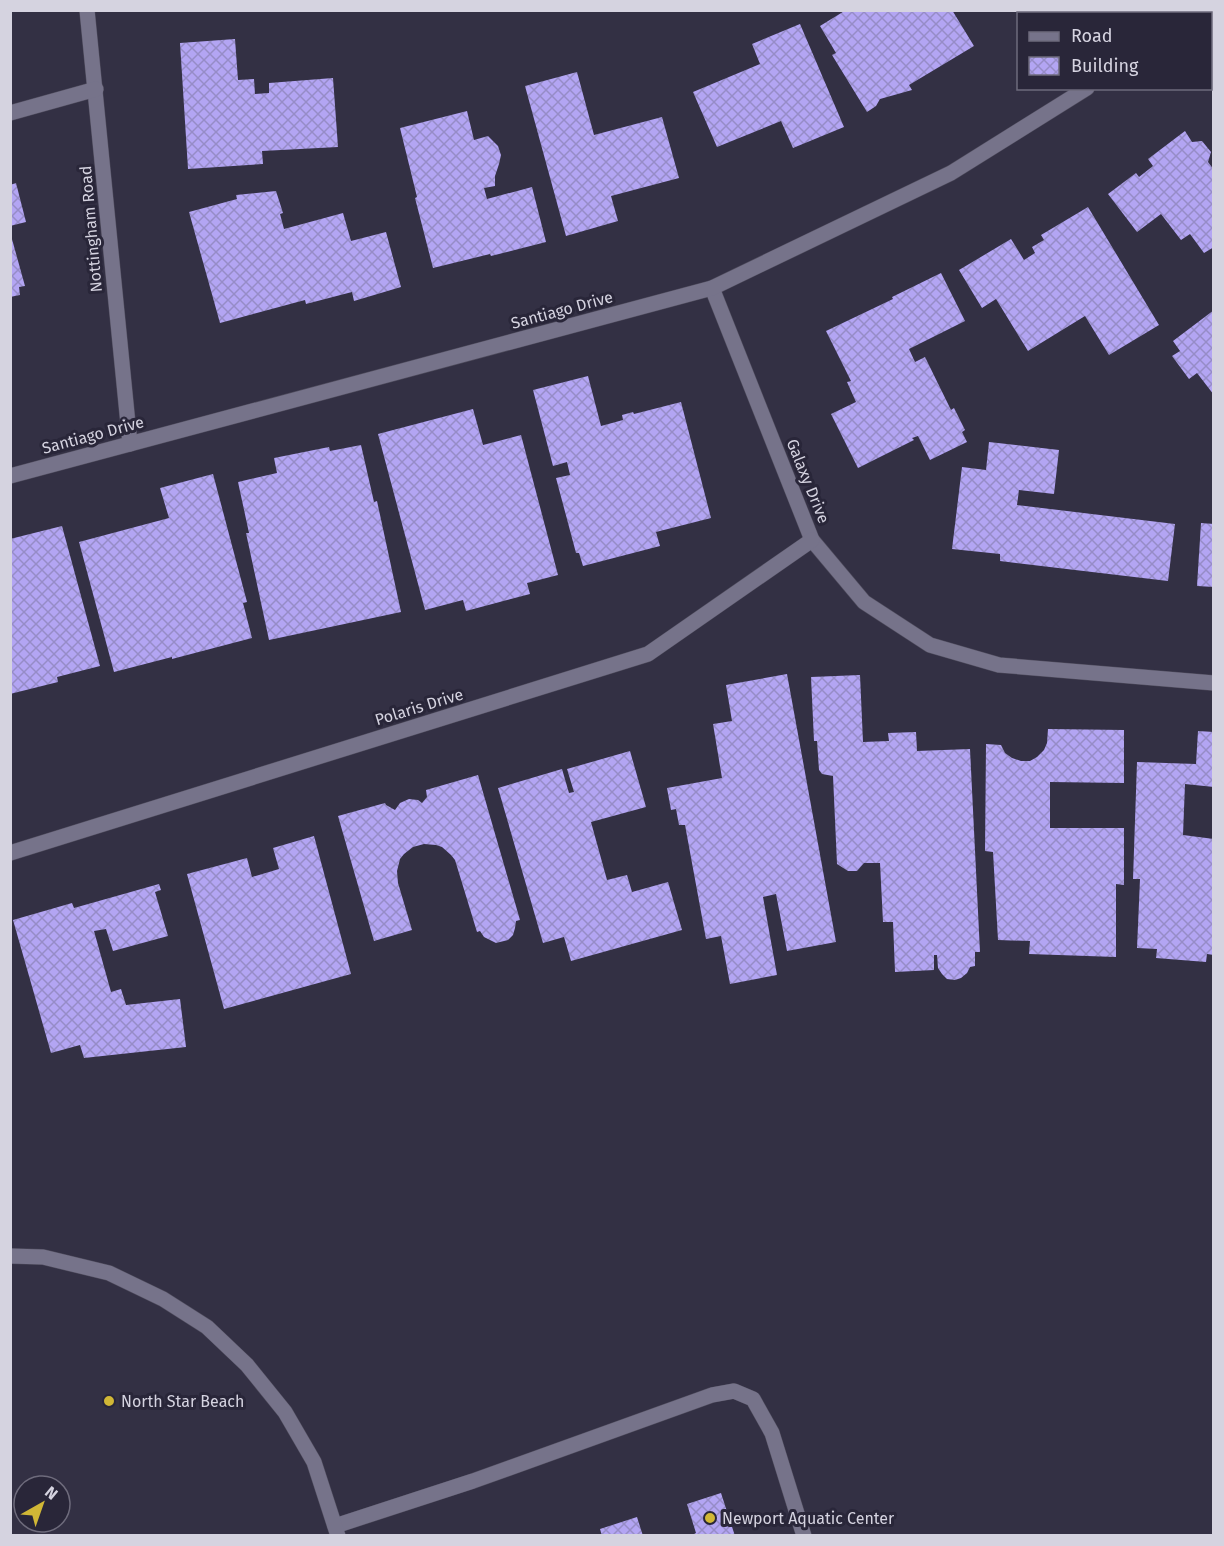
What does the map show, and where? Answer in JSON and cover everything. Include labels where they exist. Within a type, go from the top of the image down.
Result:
[{"type":"street","name":"Nottingham Road","points":[[87,10],[130,444]]},
{"type":"street","points":[[10,113],[96,89]]},
{"type":"street","name":"Santiago Drive","points":[[10,476],[712,288],[951,173],[1084,90]]},
{"type":"street","name":"Galaxy Drive","points":[[712,288],[812,540],[864,602],[930,645],[999,665],[1214,682]]},
{"type":"street","name":"Polaris Drive","points":[[10,853],[648,654],[812,540]]},
{"type":"street","points":[[10,1256],[43,1257],[109,1274],[163,1299],[207,1327],[247,1365],[285,1412],[314,1462],[336,1531],[712,1395],[734,1391],[753,1399],[772,1433],[804,1536]]},
{"type":"building","points":[[846,10],[952,10],[974,46],[909,85],[912,90],[880,99],[876,106],[867,112],[832,55],[836,53],[820,26]]},
{"type":"building","points":[[800,24],[844,127],[793,148],[781,121],[717,147],[693,92],[760,64],[752,44]]},
{"type":"building","points":[[235,39],[238,80],[254,79],[255,94],[269,93],[269,83],[333,78],[338,147],[262,151],[263,164],[188,169],[180,43]]},
{"type":"building","points":[[577,72],[594,135],[662,117],[679,178],[611,196],[618,221],[566,236],[525,86]]},
{"type":"building","points":[[467,111],[474,140],[488,136],[498,146],[501,155],[495,176],[495,186],[484,188],[487,199],[532,187],[546,242],[433,268],[400,128]]},
{"type":"building","points":[[1185,131],[1192,142],[1202,141],[1211,152],[1208,162],[1214,170],[1214,247],[1204,253],[1190,234],[1181,240],[1161,214],[1137,232],[1108,194],[1136,173],[1139,177],[1153,166],[1148,159]]},
{"type":"building","points":[[16,183],[26,222],[10,226],[10,185]]},
{"type":"building","points":[[276,191],[283,213],[280,214],[284,229],[343,213],[351,241],[386,232],[401,287],[354,301],[352,292],[306,304],[305,300],[220,323],[189,212],[237,199],[236,195]]},
{"type":"building","points":[[1088,207],[1159,325],[1109,355],[1085,316],[1028,351],[996,299],[982,308],[959,270],[1011,239],[1024,260],[1035,253],[1032,247],[1044,240],[1041,235]]},
{"type":"building","points":[[10,232],[25,286],[19,287],[20,295],[10,297]]},
{"type":"building","points":[[941,273],[965,321],[909,349],[915,362],[925,357],[951,410],[954,408],[965,430],[962,432],[967,442],[930,460],[918,436],[858,468],[831,414],[856,402],[847,382],[851,381],[826,331]]},
{"type":"building","points":[[1214,310],[1214,395],[1197,373],[1189,379],[1172,356],[1180,351],[1173,341]]},
{"type":"building","points":[[588,376],[601,426],[623,420],[622,415],[681,402],[711,518],[656,532],[660,546],[583,566],[579,553],[576,553],[556,478],[570,475],[567,462],[553,466],[533,390]]},
{"type":"building","points":[[473,409],[483,445],[521,435],[558,575],[527,583],[530,594],[466,611],[463,600],[425,610],[378,434]]},
{"type":"building","points":[[989,442],[1059,450],[1054,494],[1019,490],[1017,505],[1175,524],[1168,581],[1000,561],[1000,554],[952,549],[962,467],[986,470]]},
{"type":"building","points":[[361,445],[374,502],[377,501],[401,612],[269,640],[246,533],[249,533],[238,482],[277,473],[274,458],[329,447],[330,451]]},
{"type":"building","points":[[213,474],[247,602],[243,603],[252,638],[114,672],[79,542],[169,518],[160,488]]},
{"type":"building","points":[[1201,523],[1214,524],[1214,587],[1197,586]]},
{"type":"building","points":[[62,526],[100,666],[57,677],[58,682],[10,694],[10,539]]},
{"type":"building","points":[[787,674],[836,942],[787,951],[776,894],[763,897],[777,975],[730,984],[721,936],[706,939],[685,825],[679,825],[676,809],[671,810],[667,788],[722,778],[713,724],[732,721],[726,685]]},
{"type":"building","points":[[860,675],[863,742],[889,741],[888,733],[916,732],[917,751],[970,749],[980,952],[975,952],[975,966],[970,967],[967,973],[955,980],[947,979],[942,974],[938,968],[937,955],[934,955],[934,970],[895,972],[893,922],[883,922],[880,863],[864,863],[857,871],[848,871],[837,864],[833,776],[822,774],[819,770],[817,741],[814,741],[811,677]]},
{"type":"building","points":[[1048,729],[1124,730],[1124,783],[1050,782],[1050,828],[1124,828],[1124,885],[1116,884],[1116,957],[1029,954],[1030,941],[998,940],[993,852],[985,851],[986,744],[1001,745],[1005,753],[1012,758],[1030,761],[1044,750]]},
{"type":"building","points":[[1198,731],[1214,732],[1214,787],[1185,784],[1183,835],[1214,839],[1214,955],[1207,954],[1206,962],[1156,958],[1157,949],[1137,948],[1140,879],[1133,879],[1137,762],[1196,764]]},
{"type":"building","points":[[630,751],[646,807],[591,822],[607,880],[627,875],[632,892],[668,882],[682,930],[571,961],[564,937],[543,943],[498,788],[562,769],[569,793],[574,792],[567,769]]},
{"type":"building","points":[[478,775],[520,920],[516,921],[513,935],[508,940],[496,943],[484,937],[480,931],[477,932],[455,860],[442,847],[424,844],[413,847],[404,854],[397,871],[398,883],[412,930],[374,941],[338,816],[385,803],[395,810],[400,803],[409,799],[422,803],[427,797],[426,790]]},
{"type":"building","points":[[314,836],[351,974],[224,1009],[187,874],[247,858],[252,877],[279,869],[273,848]]},
{"type":"building","points":[[159,884],[161,890],[155,892],[168,936],[113,951],[106,929],[94,931],[111,992],[121,989],[126,1005],[180,999],[186,1047],[84,1058],[80,1045],[51,1053],[13,920],[72,903],[74,908]]},
{"type":"building","name":"Newport Aquatic Center","points":[[721,1493],[735,1536],[690,1536],[696,1533],[687,1504]]},
{"type":"building","points":[[637,1517],[643,1536],[602,1536],[600,1529]]},
{"type":"place","name":"North Star Beach","points":[[109,1401]]},
{"type":"place","name":"Newport Aquatic Center","points":[[710,1518]]}]
